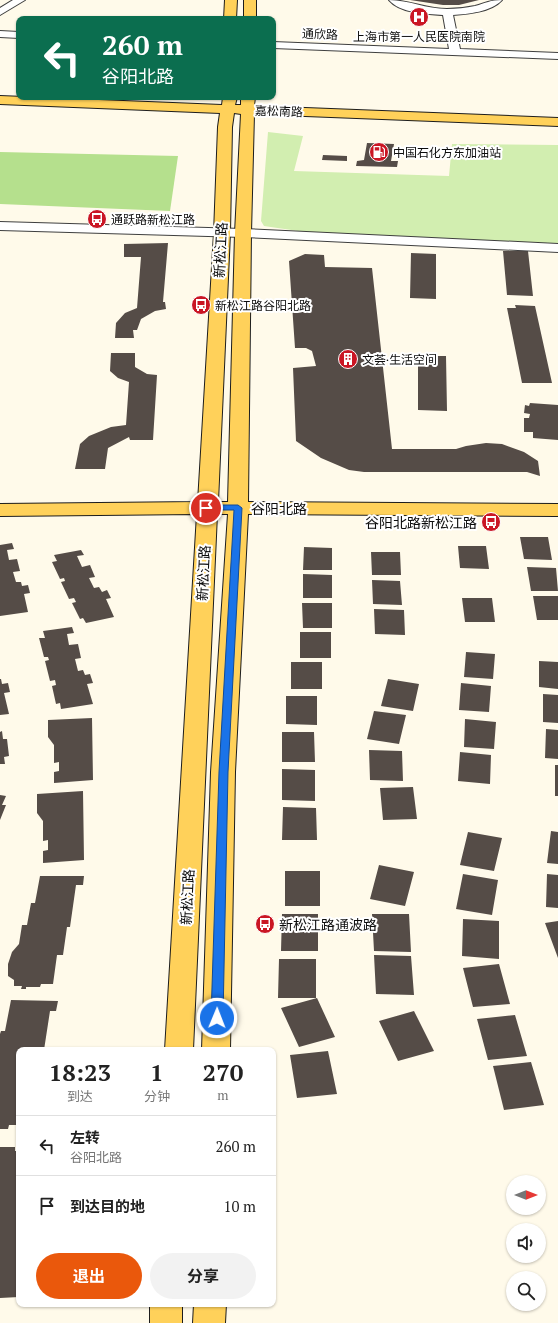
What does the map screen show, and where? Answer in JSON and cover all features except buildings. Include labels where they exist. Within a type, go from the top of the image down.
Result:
[{"type":"main road","points":[[230,16],[231,0]]},
{"type":"main road","points":[[250,0],[250,16]]},
{"type":"main road","points":[[0,88],[16,89]]},
{"type":"main road","name":"嘉松南路","points":[[0,100],[228,100],[558,122]]},
{"type":"main road","name":"新松江路","points":[[179,1047],[206,508],[222,233],[225,127],[228,100]]},
{"type":"main road","name":"嘉松南路","points":[[248,102],[558,110]]},
{"type":"main road","name":"新松江路","points":[[216,1047],[223,772],[238,508],[243,233],[248,102]]},
{"type":"main road","name":"谷阳北路","points":[[0,510],[206,508],[558,510]]},
{"type":"main road","points":[[166,1307],[166,1323]]},
{"type":"main road","points":[[209,1323],[210,1307]]},
{"type":"street","points":[[0,12],[20,0]]},
{"type":"street","points":[[394,0],[422,9],[447,12],[482,7],[497,0]]},
{"type":"street","points":[[447,12],[455,52]]},
{"type":"street","points":[[0,34],[16,35]]},
{"type":"street","name":"通欣路","points":[[276,45],[558,56]]},
{"type":"street","points":[[0,226],[243,233],[558,248]]},
{"type":"green space","points":[[268,132],[303,136],[294,171],[449,176],[452,144],[558,145],[558,245],[305,232],[264,226],[261,221]]},
{"type":"green space","points":[[0,152],[178,156],[170,211],[0,204]]},
{"type":"place","name":"上海市第一人民医院南院","points":[[419,17]]},
{"type":"place","name":"中国石化方东加油站","points":[[379,152]]},
{"type":"place","name":"通跃路新松江路","points":[[97,219]]},
{"type":"place","name":"新松江路谷阳北路","points":[[201,305]]},
{"type":"place","name":"文荟·生活空间","points":[[348,359]]},
{"type":"place","name":"谷阳北路新松江路","points":[[491,522]]},
{"type":"place","name":"新松江路通波路","points":[[265,924]]},
{"type":"route","points":[[206,508],[238,508],[223,772],[217,1018]]}]
